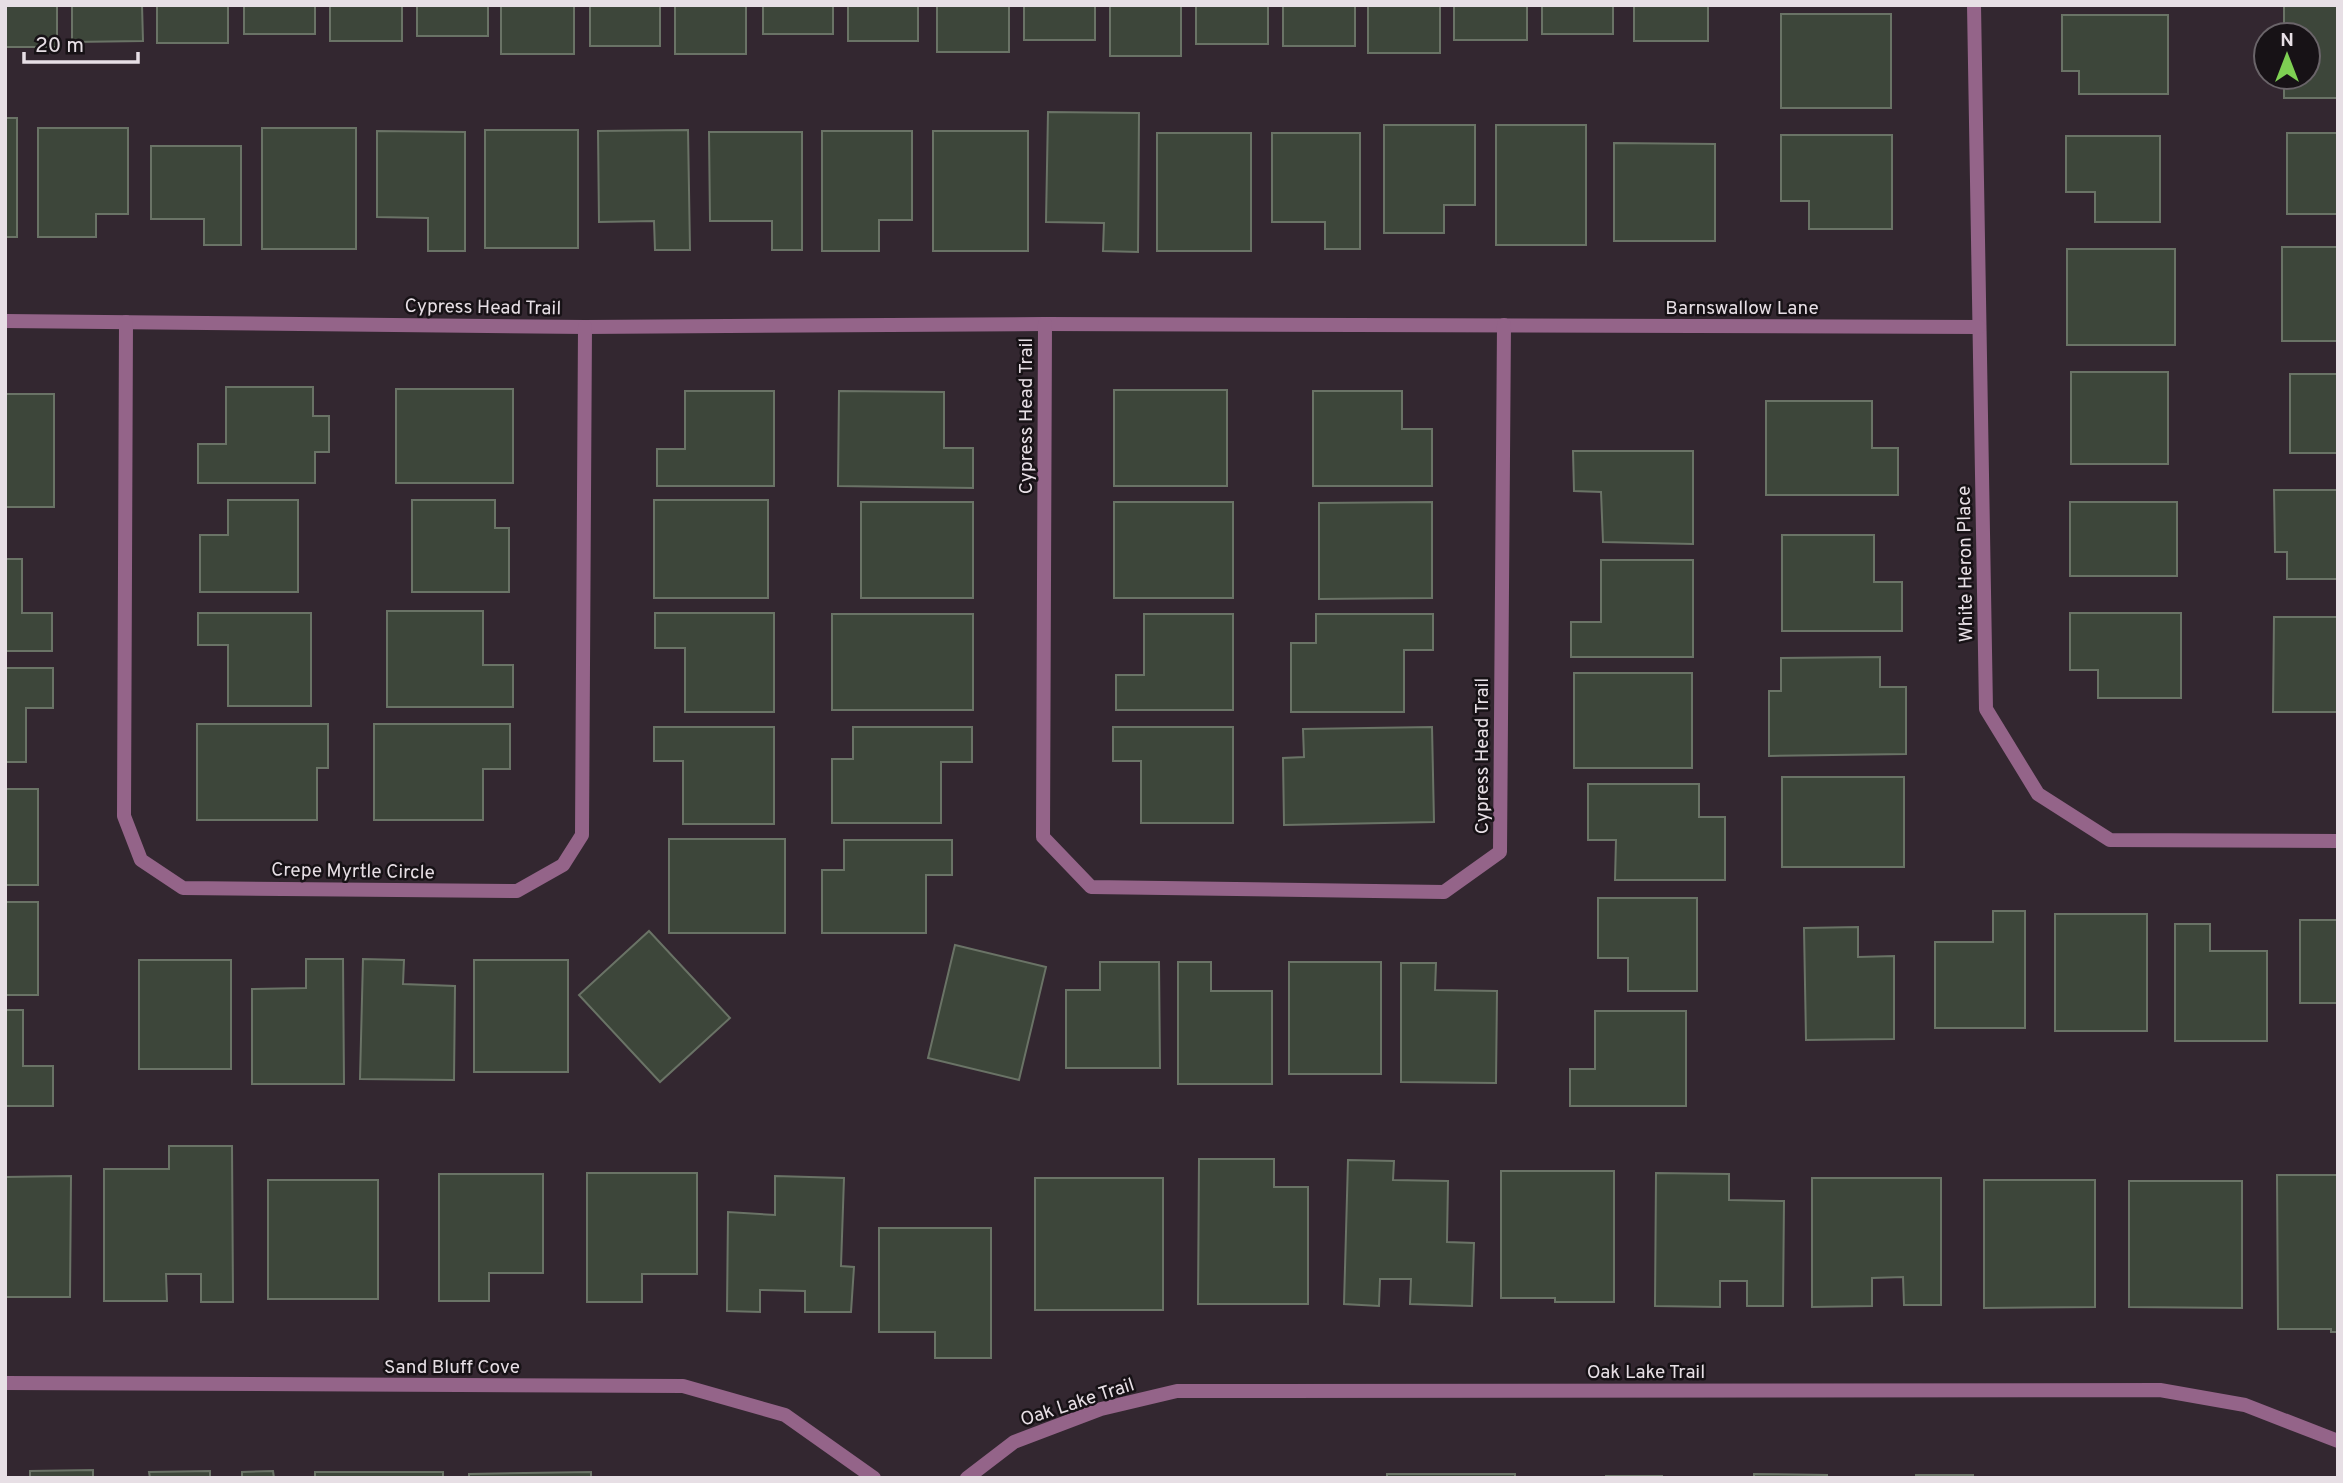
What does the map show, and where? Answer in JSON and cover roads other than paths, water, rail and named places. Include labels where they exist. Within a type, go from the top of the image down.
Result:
[{"type":"street","name":"White Heron Place","points":[[1974,5],[1986,709],[2038,794],[2109,840],[2338,841]]},
{"type":"street","name":"Cypress Head Trail","points":[[5,321],[585,327],[1045,324],[1504,325],[1500,852],[1444,892],[1091,887],[1043,837],[1045,324]]},
{"type":"street","name":"Crepe Myrtle Circle","points":[[126,322],[124,816],[141,860],[183,888],[517,891],[563,865],[582,835],[585,327]]},
{"type":"street","name":"Barnswallow Lane","points":[[1504,325],[1979,327]]},
{"type":"street","name":"Sand Bluff Cove","points":[[5,1383],[684,1387],[785,1415],[874,1478]]},
{"type":"street","name":"Oak Lake Trail","points":[[967,1478],[1014,1442],[1101,1409],[1177,1391],[2160,1390],[2245,1405],[2338,1441]]}]
